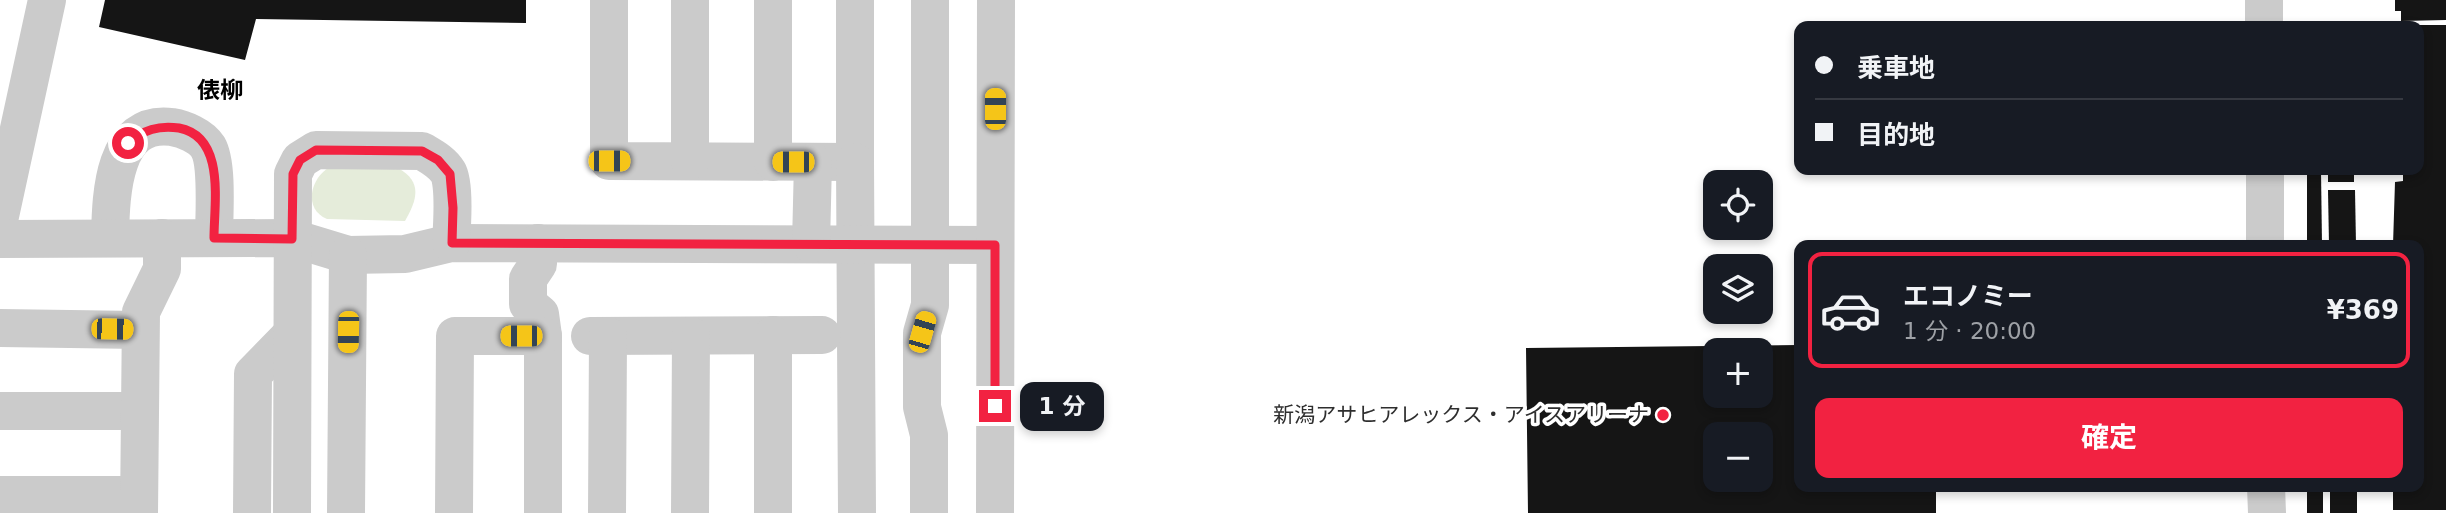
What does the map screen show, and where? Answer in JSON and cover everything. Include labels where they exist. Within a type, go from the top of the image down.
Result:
[{"type":"street","points":[[0,216],[47,0]]},
{"type":"street","points":[[609,0],[609,161],[855,162]]},
{"type":"street","points":[[690,0],[690,161]]},
{"type":"street","points":[[773,0],[773,162]]},
{"type":"street","points":[[855,0],[857,513]]},
{"type":"street","points":[[929,513],[929,435],[922,407],[922,332],[930,305],[930,0]]},
{"type":"street","points":[[995,513],[996,0]]},
{"type":"street","points":[[2264,0],[2264,21]]},
{"type":"street","points":[[110,237],[110,207],[120,157],[128,143],[140,133],[168,127],[186,130],[208,147],[214,166],[214,238]]},
{"type":"street","points":[[292,513],[293,174],[300,160],[316,150],[422,151],[438,160],[450,174],[452,243]]},
{"type":"street","points":[[811,244],[813,162]]},
{"type":"street","points":[[2265,175],[2265,240]]},
{"type":"street","points":[[0,495],[139,504],[141,312],[162,269],[162,238]]},
{"type":"street","points":[[0,239],[292,239],[348,255],[405,254],[452,243],[538,253],[811,244],[995,245]]},
{"type":"street","points":[[538,253],[550,278],[550,304],[541,325],[543,513]]},
{"type":"street","points":[[346,513],[348,255]]},
{"type":"street","points":[[454,513],[455,336],[541,325]]},
{"type":"street","points":[[0,328],[140,330]]},
{"type":"street","points":[[253,513],[253,374],[292,334]]},
{"type":"street","points":[[773,335],[773,513]]},
{"type":"street","points":[[607,513],[599,336],[822,335]]},
{"type":"street","points":[[690,513],[691,336]]},
{"type":"street","points":[[0,411],[139,411]]},
{"type":"street","points":[[2266,492],[2266,513]]},
{"type":"green space","points":[[330,167],[398,168],[406,173],[414,185],[415,199],[405,221],[327,219],[319,214],[312,201],[312,193],[318,178]]},
{"type":"building","points":[[105,0],[526,0],[526,23],[256,19],[245,60],[99,27]]},
{"type":"building","points":[[2395,0],[2446,0],[2446,20],[2401,21],[2401,11],[2395,11]]},
{"type":"building","points":[[2424,25],[2446,25],[2446,510],[2393,510],[2393,492],[2424,492],[2424,240],[2393,240],[2395,182],[2403,181],[2403,175],[2424,175]]},
{"type":"building","points":[[2307,175],[2321,175],[2322,240],[2307,240]]},
{"type":"building","points":[[2328,175],[2354,175],[2354,182],[2328,182]]},
{"type":"building","points":[[2328,190],[2355,190],[2356,240],[2329,240]]},
{"type":"building","name":"新潟アサヒアレックス・アイスアリーナ","points":[[1773,345],[1794,345],[1794,492],[1936,492],[1936,513],[1528,513],[1526,348],[1703,346],[1703,408],[1773,408]]},
{"type":"building","points":[[2307,492],[2323,492],[2323,513],[2307,513]]},
{"type":"building","points":[[2330,492],[2357,492],[2357,513],[2330,513]]},
{"type":"place","name":"新潟アサヒアレックス・アイスアリーナ","points":[[1663,415]]},
{"type":"district","name":"俵柳","points":[[220,90]]},
{"type":"route","points":[[128,143],[140,133],[168,127],[186,130],[208,147],[214,166],[214,238],[292,239],[293,174],[300,160],[316,150],[342,150],[422,151],[438,160],[450,174],[452,243],[995,245],[995,406]]}]
